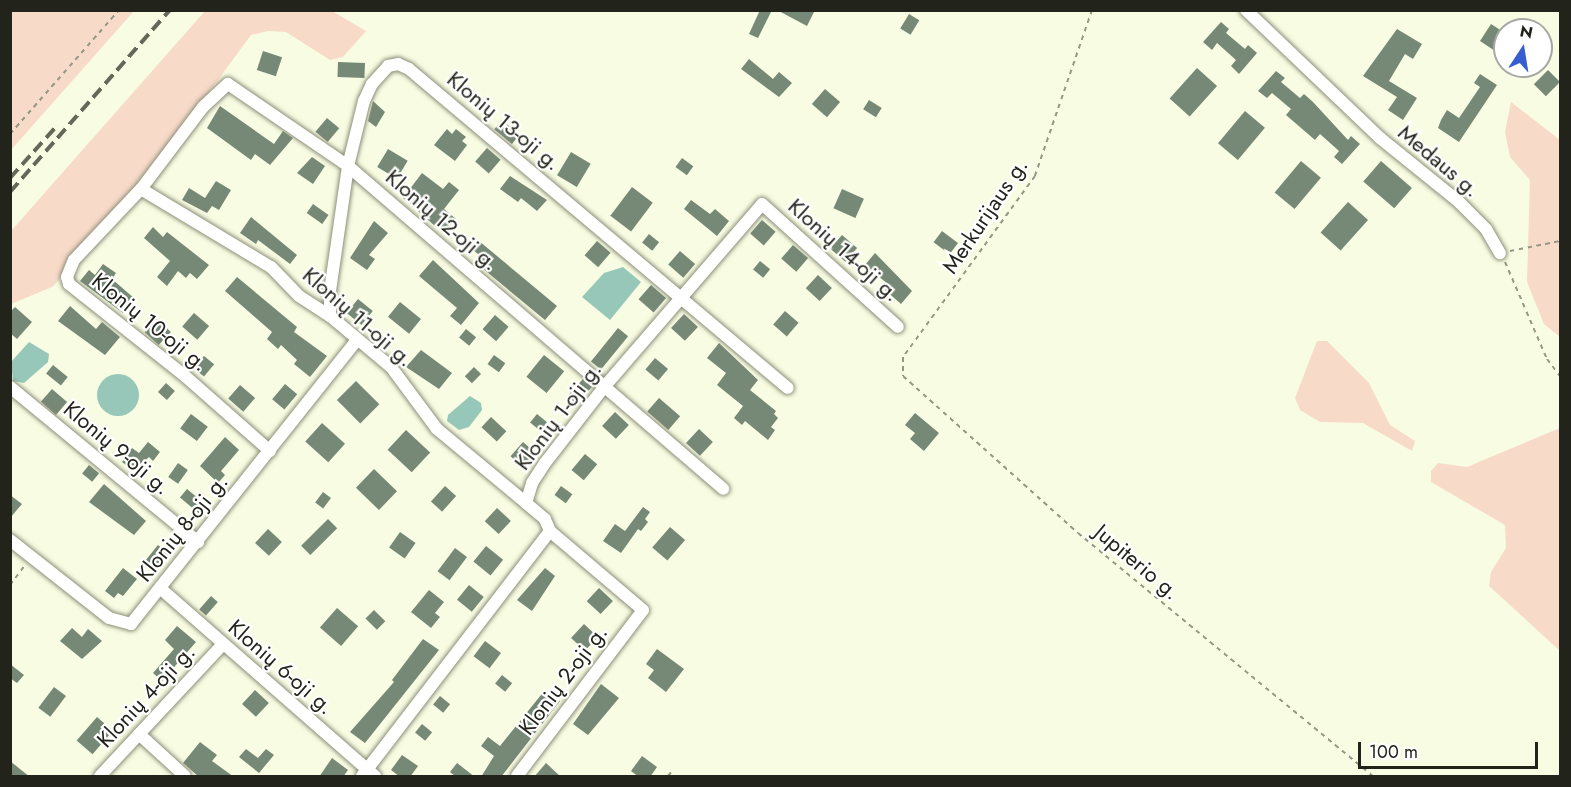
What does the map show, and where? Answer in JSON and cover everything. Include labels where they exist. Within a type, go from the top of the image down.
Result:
[{"type":"street","name":"Medaus g.","points":[[1246,10],[1380,138],[1459,202],[1486,230],[1500,253]]},
{"type":"street","name":"Klonių 13-oji g.","points":[[330,316],[330,291],[348,166],[372,84],[388,66],[398,64],[409,69],[682,296],[788,388]]},
{"type":"street","name":"Klonių 12-oji g.","points":[[141,189],[203,107],[228,84],[348,166],[723,489]]},
{"type":"street","name":"Klonių 11-oji g.","points":[[141,189],[271,267],[299,296],[330,316],[391,367],[437,429],[526,503]]},
{"type":"street","name":"Klonių 10-oji g.","points":[[141,189],[68,269],[69,284],[270,450]]},
{"type":"street","name":"Klonių 1-oji g.","points":[[550,531],[545,519],[526,503],[532,483],[605,386],[762,204]]},
{"type":"street","name":"Klonių 14-oji g.","points":[[762,204],[898,327]]},
{"type":"street","name":"Klonių 8-oji g.","points":[[10,540],[30,558],[120,624],[132,624],[357,340]]},
{"type":"street","name":"Klonių 9-oji g.","points":[[10,387],[198,542]]},
{"type":"street","name":"Klonių 2-oji g.","points":[[517,777],[643,610],[550,531]]},
{"type":"street","points":[[368,774],[550,531]]},
{"type":"street","name":"Klonių 6-oji g.","points":[[160,588],[368,774]]},
{"type":"street","name":"Klonių 4-oji g.","points":[[100,777],[223,644]]},
{"type":"street","points":[[139,734],[185,777]]},
{"type":"path","points":[[10,134],[119,10]]},
{"type":"path","name":"Merkurijaus g.","points":[[903,357],[1035,176],[1092,10]]},
{"type":"path","points":[[1560,241],[1500,253],[1547,359],[1560,376]]},
{"type":"path","name":"Jupiterio g.","points":[[903,357],[903,376],[912,386],[1078,533],[1373,777]]},
{"type":"path","points":[[10,585],[30,558]]},
{"type":"path","points":[[668,777],[673,770]]},
{"type":"shaded area","points":[[10,11],[134,11],[11,150]]},
{"type":"shaded area","points":[[205,11],[332,11],[366,31],[343,57],[330,60],[286,32],[268,31],[251,35],[139,187],[68,262],[59,280],[52,287],[11,304],[11,231]]},
{"type":"shaded area","points":[[1511,102],[1560,140],[1560,337],[1544,324],[1527,282],[1530,180],[1510,157],[1505,132]]},
{"type":"shaded area","points":[[1317,341],[1327,341],[1369,383],[1390,425],[1415,441],[1412,451],[1363,423],[1320,422],[1300,410],[1295,398]]},
{"type":"shaded area","points":[[1560,428],[1560,651],[1489,586],[1491,572],[1506,548],[1505,525],[1431,482],[1431,471],[1438,463],[1467,467]]},
{"type":"water","points":[[623,267],[641,282],[610,320],[582,297],[604,273]]},
{"type":"water","points":[[29,342],[49,354],[48,362],[24,383],[13,381],[11,362]]},
{"type":"water","points":[[118,374],[133,380],[139,395],[133,410],[118,416],[103,410],[97,395],[103,380]]},
{"type":"water","points":[[470,396],[481,403],[482,410],[469,427],[459,430],[447,421],[448,415]]},
{"type":"building","points":[[760,10],[772,10],[758,38],[749,34]]},
{"type":"building","points":[[777,10],[815,10],[807,26]]},
{"type":"building","points":[[909,14],[919,20],[911,35],[900,29]]},
{"type":"building","points":[[1221,22],[1229,29],[1226,33],[1245,49],[1248,45],[1257,53],[1239,74],[1231,66],[1236,60],[1217,43],[1212,50],[1203,42]]},
{"type":"building","points":[[1491,24],[1493,25],[1493,50],[1480,41]]},
{"type":"building","points":[[1397,29],[1422,44],[1413,59],[1405,54],[1389,81],[1417,98],[1403,120],[1388,110],[1397,97],[1363,76]]},
{"type":"building","points":[[263,51],[282,57],[276,76],[257,70]]},
{"type":"building","points":[[749,59],[773,79],[779,72],[792,83],[779,97],[741,69]]},
{"type":"building","points":[[338,62],[365,63],[364,78],[337,77]]},
{"type":"building","points":[[1197,68],[1217,86],[1190,117],[1170,98]]},
{"type":"building","points":[[1276,71],[1285,78],[1281,82],[1300,98],[1304,94],[1348,140],[1351,136],[1360,144],[1342,164],[1334,157],[1339,151],[1320,134],[1315,140],[1286,115],[1291,109],[1272,93],[1267,98],[1258,91]]},
{"type":"building","points":[[1480,74],[1497,85],[1459,142],[1438,128],[1447,110],[1459,118],[1480,87],[1474,83]]},
{"type":"building","points":[[1553,75],[1560,82],[1546,96],[1534,84],[1540,78],[1553,78]]},
{"type":"building","points":[[825,89],[840,102],[827,117],[812,104]]},
{"type":"building","points":[[869,100],[882,108],[876,117],[863,109]]},
{"type":"building","points":[[373,101],[385,112],[376,127],[368,121]]},
{"type":"building","points":[[220,106],[274,144],[283,131],[293,138],[270,165],[255,154],[251,160],[207,128]]},
{"type":"building","points":[[1245,111],[1265,128],[1238,160],[1218,143]]},
{"type":"building","points":[[327,118],[339,128],[328,142],[315,132]]},
{"type":"building","points":[[502,120],[520,135],[512,144],[494,129]]},
{"type":"building","points":[[447,129],[452,134],[456,129],[466,137],[462,141],[467,145],[455,161],[434,145]]},
{"type":"building","points":[[487,148],[501,160],[489,173],[475,162]]},
{"type":"building","points":[[388,149],[408,161],[397,179],[377,167]]},
{"type":"building","points":[[571,152],[591,164],[577,187],[557,175]]},
{"type":"building","points":[[312,157],[325,166],[313,184],[297,173]]},
{"type":"building","points":[[682,158],[693,166],[687,175],[676,167]]},
{"type":"building","points":[[1301,161],[1321,178],[1295,209],[1275,192]]},
{"type":"building","points":[[1381,161],[1412,188],[1394,208],[1363,181]]},
{"type":"building","points":[[422,173],[443,189],[449,182],[459,190],[444,209],[456,219],[443,233],[403,198]]},
{"type":"building","points":[[510,176],[547,200],[537,211],[521,198],[518,202],[500,189]]},
{"type":"building","points":[[216,181],[231,190],[219,210],[212,206],[207,213],[182,200],[189,188],[205,198]]},
{"type":"building","points":[[632,187],[653,203],[631,231],[610,216]]},
{"type":"building","points":[[842,189],[864,199],[855,218],[833,208]]},
{"type":"building","points":[[691,200],[710,214],[715,209],[729,221],[717,236],[684,209]]},
{"type":"building","points":[[1348,202],[1368,220],[1341,251],[1321,232]]},
{"type":"building","points":[[313,204],[329,215],[322,224],[307,213]]},
{"type":"building","points":[[251,217],[297,255],[290,264],[258,240],[256,244],[240,233]]},
{"type":"building","points":[[762,220],[776,232],[764,245],[750,234]]},
{"type":"building","points":[[374,221],[388,233],[369,255],[375,259],[367,270],[350,258]]},
{"type":"building","points":[[153,227],[163,237],[167,232],[209,265],[197,279],[190,273],[186,278],[178,271],[167,286],[157,277],[170,261],[144,238]]},
{"type":"building","points":[[942,231],[958,243],[950,254],[934,242]]},
{"type":"building","points":[[649,234],[659,242],[652,251],[642,243]]},
{"type":"building","points":[[842,235],[857,248],[845,262],[830,249]]},
{"type":"building","points":[[473,236],[557,306],[545,320],[476,263],[481,256],[466,245]]},
{"type":"building","points":[[597,241],[611,253],[598,267],[585,255]]},
{"type":"building","points":[[793,245],[808,258],[796,272],[781,259]]},
{"type":"building","points":[[680,251],[695,264],[683,278],[668,265]]},
{"type":"building","points":[[875,253],[912,291],[901,304],[885,290],[889,285],[865,265]]},
{"type":"building","points":[[433,260],[479,303],[461,325],[450,316],[457,308],[419,276]]},
{"type":"building","points":[[760,261],[770,269],[763,278],[753,270]]},
{"type":"building","points":[[103,264],[116,273],[112,279],[135,299],[123,313],[80,281],[89,270],[95,275]]},
{"type":"building","points":[[818,275],[832,288],[820,301],[806,288]]},
{"type":"building","points":[[237,277],[297,327],[294,332],[327,356],[310,377],[294,364],[297,360],[281,345],[278,349],[267,339],[272,332],[225,291]]},
{"type":"building","points":[[651,285],[666,298],[654,312],[639,299]]},
{"type":"building","points":[[358,299],[373,311],[361,325],[347,313]]},
{"type":"building","points":[[400,302],[421,319],[409,334],[388,317]]},
{"type":"building","points":[[70,306],[96,329],[102,322],[120,337],[105,355],[58,321]]},
{"type":"building","points":[[15,307],[32,322],[17,339],[10,333],[10,312]]},
{"type":"building","points":[[785,311],[799,323],[787,336],[773,325]]},
{"type":"building","points":[[194,313],[209,326],[197,340],[182,327]]},
{"type":"building","points":[[684,314],[698,327],[685,341],[671,328]]},
{"type":"building","points":[[495,315],[509,327],[496,341],[483,329]]},
{"type":"building","points":[[157,319],[171,332],[159,345],[145,332]]},
{"type":"building","points":[[618,328],[628,336],[601,370],[591,361]]},
{"type":"building","points":[[466,329],[476,337],[469,346],[459,338]]},
{"type":"building","points":[[719,343],[758,380],[750,390],[776,411],[774,414],[778,418],[771,427],[775,430],[768,440],[745,421],[742,425],[734,418],[743,406],[717,385],[726,373],[707,358]]},
{"type":"building","points":[[421,350],[452,373],[439,389],[406,367]]},
{"type":"building","points":[[494,355],[505,363],[499,372],[488,364]]},
{"type":"building","points":[[544,355],[564,371],[547,393],[526,377]]},
{"type":"building","points":[[204,356],[214,364],[204,377],[194,368]]},
{"type":"building","points":[[655,358],[668,369],[658,380],[645,369]]},
{"type":"building","points":[[53,365],[68,377],[61,386],[46,374]]},
{"type":"building","points":[[474,367],[481,374],[472,383],[465,376]]},
{"type":"building","points":[[583,379],[592,387],[577,404],[568,396]]},
{"type":"building","points":[[356,381],[379,404],[360,423],[337,400]]},
{"type":"building","points":[[166,383],[175,391],[167,400],[158,392]]},
{"type":"building","points":[[285,384],[297,394],[284,410],[272,399]]},
{"type":"building","points":[[240,385],[255,398],[243,412],[228,399]]},
{"type":"building","points":[[52,389],[67,402],[56,415],[41,402]]},
{"type":"building","points":[[659,398],[680,416],[668,430],[647,412]]},
{"type":"building","points":[[615,412],[629,425],[616,439],[602,426]]},
{"type":"building","points":[[915,413],[939,433],[924,451],[910,439],[915,433],[905,425]]},
{"type":"building","points":[[191,414],[208,427],[197,441],[180,428]]},
{"type":"building","points":[[537,414],[547,422],[540,431],[530,423]]},
{"type":"building","points":[[491,417],[506,431],[497,442],[481,427]]},
{"type":"building","points":[[322,423],[345,444],[328,462],[305,442]]},
{"type":"building","points":[[699,429],[713,442],[700,456],[686,443]]},
{"type":"building","points":[[406,430],[430,453],[412,472],[388,450]]},
{"type":"building","points":[[225,437],[239,450],[221,471],[225,475],[218,483],[200,466]]},
{"type":"building","points":[[148,442],[160,452],[153,461],[149,457],[134,471],[122,462],[132,448],[139,453]]},
{"type":"building","points":[[523,442],[537,454],[524,468],[511,456]]},
{"type":"building","points":[[585,454],[597,464],[584,480],[572,470]]},
{"type":"building","points":[[178,463],[188,470],[178,484],[168,477]]},
{"type":"building","points":[[89,465],[99,473],[92,482],[82,474]]},
{"type":"building","points":[[374,469],[397,491],[379,510],[356,488]]},
{"type":"building","points":[[104,484],[146,521],[134,535],[89,502]]},
{"type":"building","points":[[445,486],[456,496],[442,512],[431,502]]},
{"type":"building","points":[[561,486],[572,494],[566,503],[555,495]]},
{"type":"building","points":[[187,489],[206,505],[199,513],[180,497]]},
{"type":"building","points":[[323,492],[331,498],[323,508],[315,502]]},
{"type":"building","points":[[10,495],[22,504],[10,518]]},
{"type":"building","points":[[643,507],[650,512],[645,519],[648,522],[641,531],[638,529],[621,553],[603,541],[615,524],[625,531]]},
{"type":"building","points":[[497,508],[511,521],[499,534],[485,521]]},
{"type":"building","points":[[328,519],[337,528],[310,555],[301,546]]},
{"type":"building","points":[[670,527],[685,540],[667,560],[652,547]]},
{"type":"building","points":[[268,529],[282,542],[269,556],[255,543]]},
{"type":"building","points":[[400,532],[416,543],[405,558],[389,548]]},
{"type":"building","points":[[158,545],[169,554],[153,573],[142,564]]},
{"type":"building","points":[[486,546],[503,560],[491,575],[473,562]]},
{"type":"building","points":[[455,548],[467,557],[450,580],[438,571]]},
{"type":"building","points":[[123,568],[137,579],[123,596],[118,593],[114,598],[105,591]]},
{"type":"building","points":[[545,568],[555,576],[532,611],[517,600]]},
{"type":"building","points":[[469,585],[484,597],[472,612],[457,600]]},
{"type":"building","points":[[599,588],[613,601],[601,614],[587,601]]},
{"type":"building","points":[[429,590],[444,602],[435,613],[440,617],[431,628],[411,612]]},
{"type":"building","points":[[211,596],[218,602],[206,615],[199,610]]},
{"type":"building","points":[[337,608],[358,626],[341,646],[320,628]]},
{"type":"building","points":[[374,610],[385,621],[377,630],[366,618]]},
{"type":"building","points":[[584,624],[598,637],[585,651],[571,638]]},
{"type":"building","points":[[177,626],[196,642],[162,681],[153,673],[174,649],[165,640]]},
{"type":"building","points":[[72,628],[82,637],[88,629],[102,641],[82,659],[60,641]]},
{"type":"building","points":[[423,639],[439,650],[365,743],[350,732],[394,682],[392,680]]},
{"type":"building","points":[[485,641],[501,653],[490,668],[474,656]]},
{"type":"building","points":[[657,649],[684,669],[666,692],[648,678],[654,670],[646,664]]},
{"type":"building","points":[[10,664],[24,675],[17,683],[10,678]]},
{"type":"building","points":[[502,675],[512,683],[505,692],[495,684]]},
{"type":"building","points":[[601,684],[619,698],[588,735],[573,724]]},
{"type":"building","points":[[54,687],[66,696],[50,717],[38,708]]},
{"type":"building","points":[[255,690],[269,703],[256,717],[242,704]]},
{"type":"building","points":[[545,690],[560,701],[501,777],[481,777],[494,756],[481,746],[488,737],[500,746]]},
{"type":"building","points":[[440,696],[450,704],[443,713],[433,705]]},
{"type":"building","points":[[97,717],[113,731],[93,754],[77,740]]},
{"type":"building","points":[[422,724],[432,732],[425,741],[415,733]]},
{"type":"building","points":[[200,742],[217,755],[212,761],[234,777],[199,777],[183,763]]},
{"type":"building","points":[[246,749],[258,758],[266,749],[274,755],[259,773],[239,757]]},
{"type":"building","points":[[402,755],[418,766],[410,777],[400,777],[391,770]]},
{"type":"building","points":[[642,756],[657,767],[650,777],[639,777],[631,771]]},
{"type":"building","points":[[332,758],[348,770],[343,777],[319,777]]},
{"type":"building","points":[[10,761],[30,777],[10,777]]},
{"type":"building","points":[[457,763],[475,777],[456,777],[450,772]]},
{"type":"building","points":[[546,763],[561,777],[534,777]]},
{"type":"railway","points":[[10,192],[170,10]]},
{"type":"railway","points":[[10,178],[55,128]]}]
